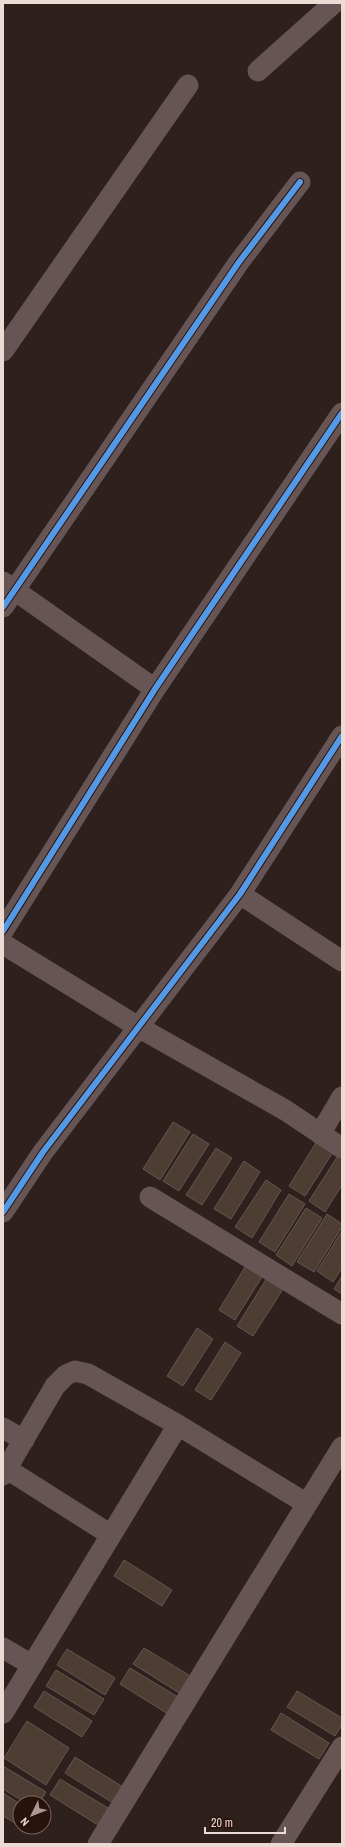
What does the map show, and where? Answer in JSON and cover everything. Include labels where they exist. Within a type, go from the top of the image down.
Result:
[{"type":"street","points":[[258,70],[334,3]]},
{"type":"street","points":[[3,352],[188,85]]},
{"type":"street","points":[[3,607],[9,586],[239,262],[300,182]]},
{"type":"street","points":[[3,931],[155,689],[342,413]]},
{"type":"street","points":[[9,586],[155,689]]},
{"type":"street","points":[[3,1212],[44,1152],[140,1028],[240,894],[342,736]]},
{"type":"street","points":[[240,894],[342,961]]},
{"type":"street","points":[[3,944],[140,1028],[285,1110],[342,1148]]},
{"type":"street","points":[[320,1134],[342,1097]]},
{"type":"street","points":[[150,1197],[342,1314]]},
{"type":"street","points":[[111,1535],[5,1472],[56,1386],[66,1375],[75,1371],[88,1374],[178,1425],[307,1504]]},
{"type":"street","points":[[3,1713],[178,1425]]},
{"type":"street","points":[[3,1428],[24,1440]]},
{"type":"street","points":[[98,1844],[342,1447]]},
{"type":"street","points":[[3,1648],[32,1665]]},
{"type":"street","points":[[281,1844],[342,1748]]},
{"type":"building","points":[[173,1122],[190,1132],[160,1180],[143,1169]]},
{"type":"building","points":[[193,1134],[209,1144],[179,1191],[163,1181]]},
{"type":"building","points":[[319,1138],[335,1149],[305,1196],[289,1186]]},
{"type":"building","points":[[216,1148],[232,1158],[202,1205],[186,1195]]},
{"type":"building","points":[[339,1154],[342,1156],[342,1185],[325,1212],[309,1201]]},
{"type":"building","points":[[244,1161],[260,1172],[231,1219],[214,1209]]},
{"type":"building","points":[[266,1180],[281,1190],[252,1238],[235,1227]]},
{"type":"building","points":[[289,1194],[305,1204],[275,1252],[259,1242]]},
{"type":"building","points":[[306,1208],[322,1218],[292,1266],[276,1255]]},
{"type":"building","points":[[327,1214],[342,1224],[342,1227],[314,1272],[297,1262]]},
{"type":"building","points":[[342,1231],[342,1268],[333,1282],[317,1271]]},
{"type":"building","points":[[248,1262],[265,1272],[235,1320],[219,1310]]},
{"type":"building","points":[[342,1276],[342,1294],[334,1289]]},
{"type":"building","points":[[267,1278],[283,1289],[253,1336],[237,1326]]},
{"type":"building","points":[[197,1328],[213,1339],[183,1386],[167,1376]]},
{"type":"building","points":[[225,1342],[241,1353],[211,1400],[195,1390]]},
{"type":"building","points":[[124,1560],[172,1590],[162,1606],[114,1576]]},
{"type":"building","points":[[144,1648],[192,1677],[181,1694],[133,1664]]},
{"type":"building","points":[[67,1649],[115,1678],[105,1695],[57,1665]]},
{"type":"building","points":[[130,1668],[178,1697],[168,1714],[120,1684]]},
{"type":"building","points":[[56,1670],[104,1699],[94,1715],[46,1686]]},
{"type":"building","points":[[44,1691],[92,1721],[82,1737],[34,1707]]},
{"type":"building","points":[[297,1691],[342,1718],[342,1725],[335,1736],[287,1707]]},
{"type":"building","points":[[281,1713],[329,1743],[319,1759],[271,1730]]},
{"type":"building","points":[[27,1721],[69,1748],[46,1785],[4,1758]]},
{"type":"building","points":[[75,1757],[123,1787],[113,1803],[65,1773]]},
{"type":"building","points":[[3,1766],[46,1792],[44,1795],[13,1795],[3,1789]]},
{"type":"building","points":[[60,1779],[108,1808],[98,1825],[50,1795]]},
{"type":"building","points":[[3,1793],[12,1799],[12,1821],[3,1816]]},
{"type":"cycle path","points":[[3,607],[239,262],[300,182]]},
{"type":"cycle path","points":[[3,931],[155,689],[342,413]]},
{"type":"cycle path","points":[[3,1212],[43,1152],[240,894],[342,736]]}]
